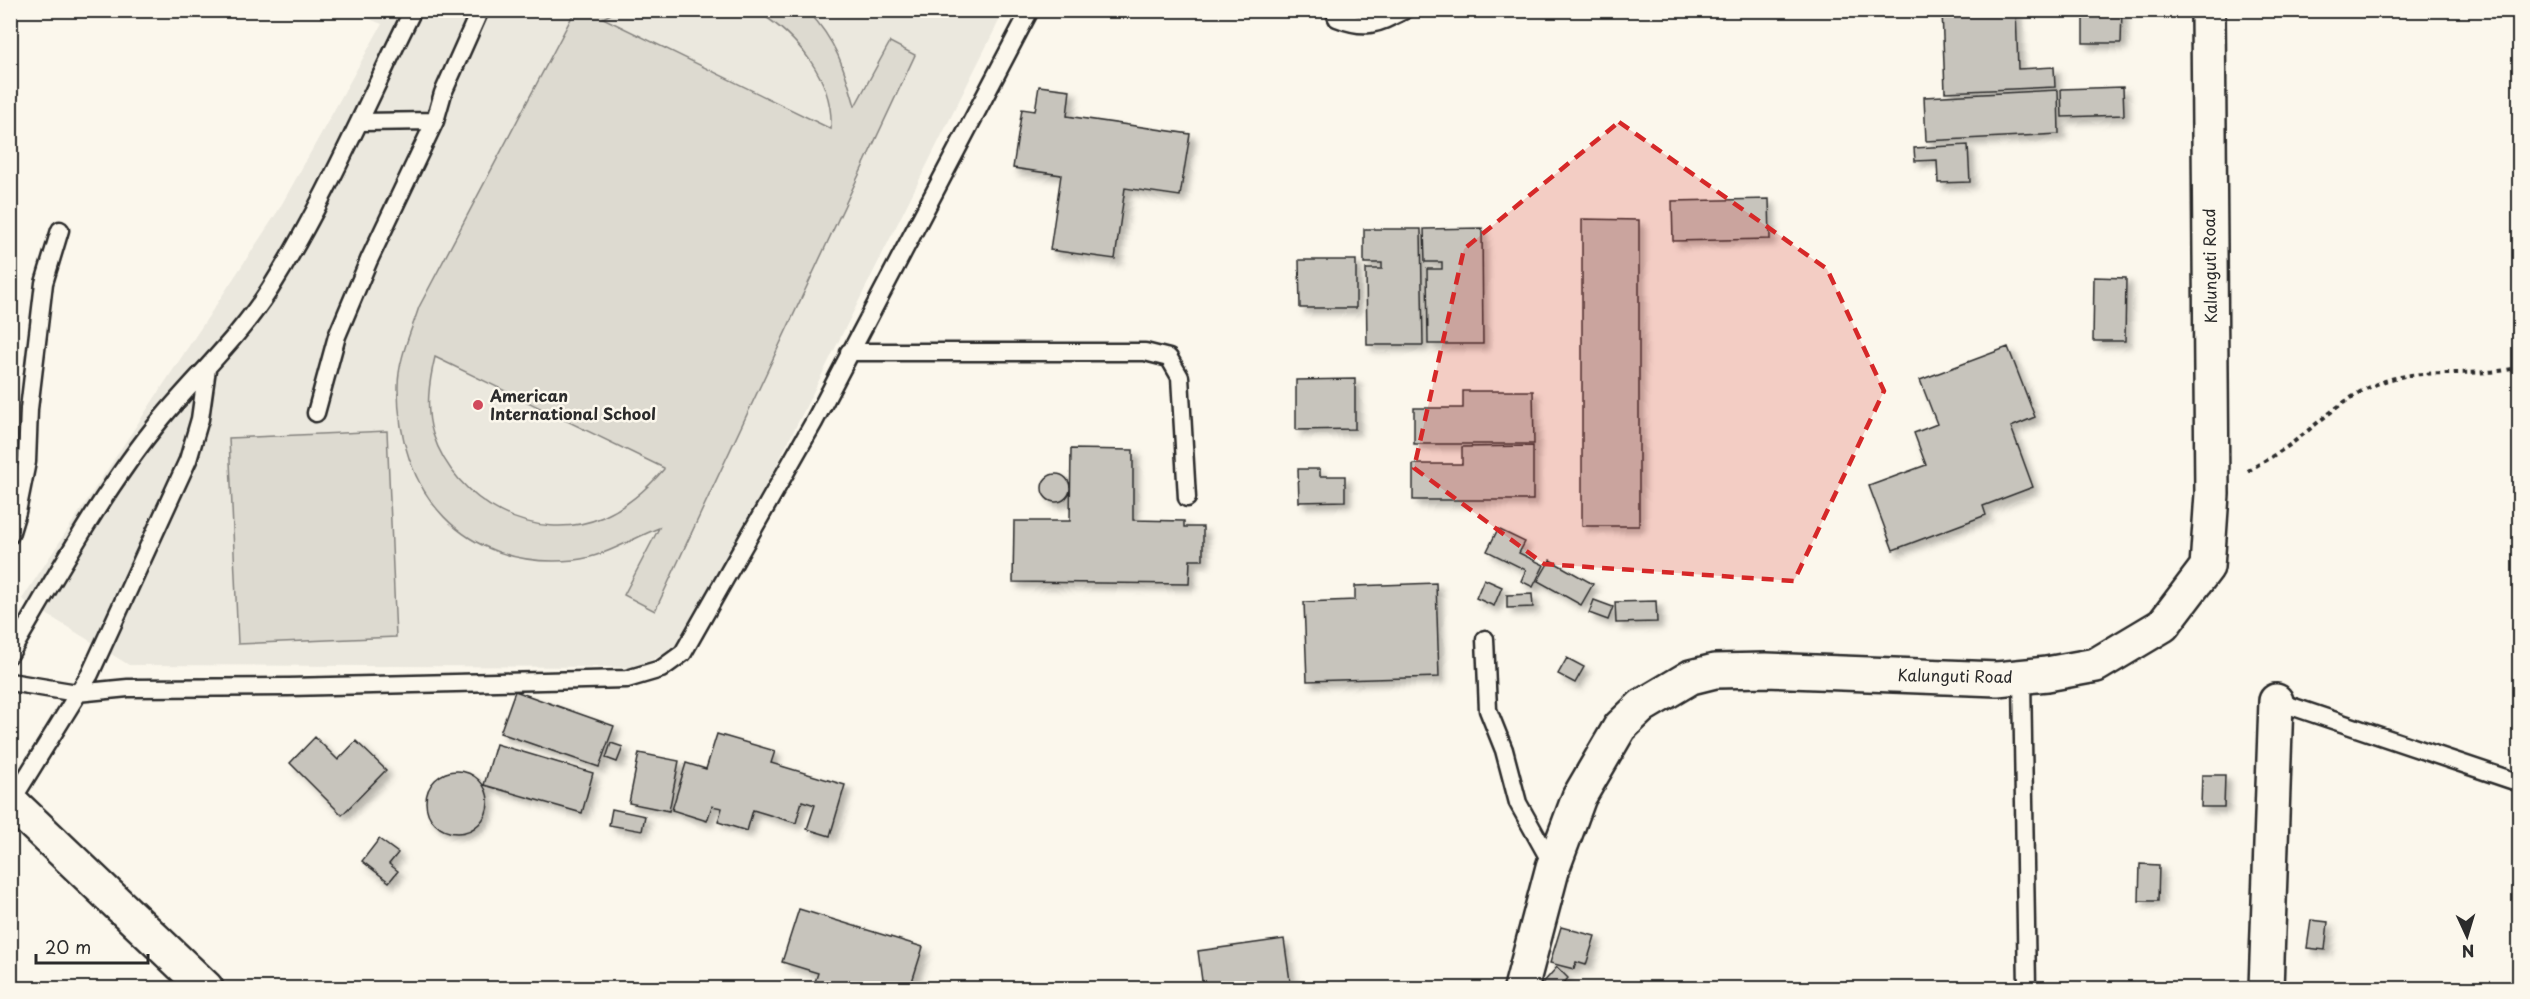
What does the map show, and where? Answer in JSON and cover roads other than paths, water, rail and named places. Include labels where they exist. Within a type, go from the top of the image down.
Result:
[{"type":"street","name":"Kalunguti Road","points":[[1521,988],[1553,867],[1579,797],[1620,726],[1642,706],[1691,677],[1715,671],[1766,669],[1997,679],[2096,664],[2163,625],[2207,567],[2212,494],[2208,10]]},
{"type":"street","points":[[2266,988],[2276,700]]},
{"type":"street","points":[[11,801],[206,988]]},
{"type":"lane","points":[[10,654],[96,508],[162,418],[207,369],[269,291],[361,122],[413,10]]},
{"type":"lane","points":[[316,413],[337,336],[369,260],[435,121],[443,93],[480,10]]},
{"type":"lane","points":[[10,682],[77,693],[128,688],[289,687],[627,679],[661,669],[683,653],[814,422],[1030,10]]},
{"type":"lane","points":[[1334,10],[1337,18],[1354,25],[1376,25],[1405,10]]},
{"type":"lane","points":[[361,122],[435,121]]},
{"type":"lane","points":[[10,535],[27,462],[29,408],[44,283],[60,230]]},
{"type":"lane","points":[[849,352],[1145,352],[1169,357],[1180,377],[1187,498]]},
{"type":"lane","points":[[11,801],[90,674],[188,460],[200,419],[207,369]]},
{"type":"lane","points":[[1485,639],[1488,710],[1504,750],[1518,803],[1553,867]]},
{"type":"lane","points":[[2022,676],[2027,988]]},
{"type":"lane","points":[[2276,700],[2520,783]]},
{"type":"place","name":"American International School","points":[[478,405]]}]
